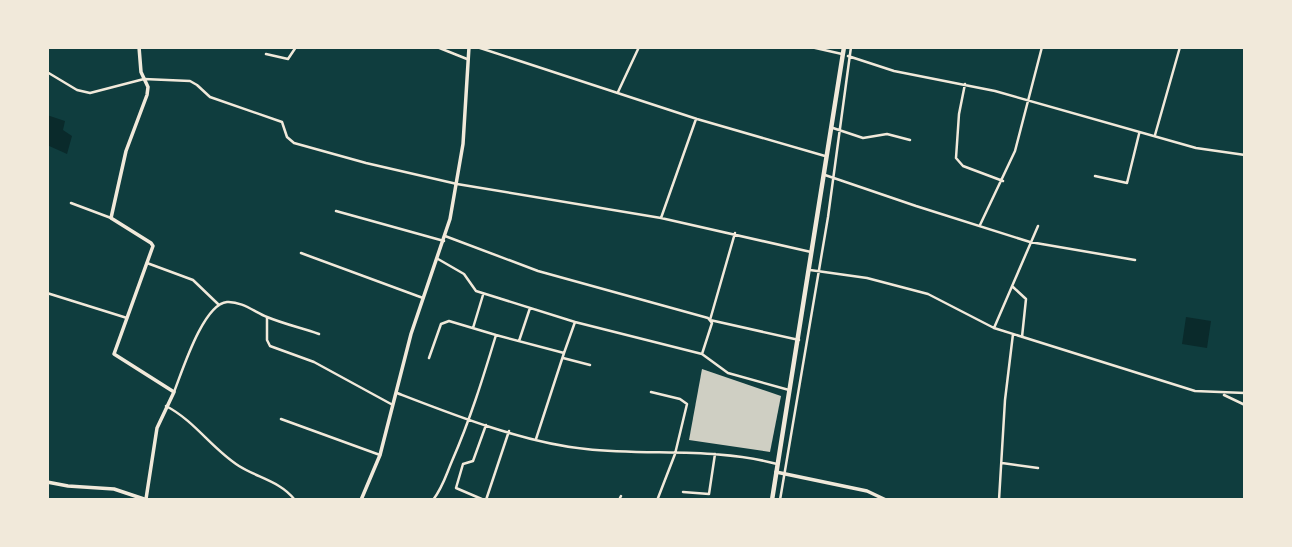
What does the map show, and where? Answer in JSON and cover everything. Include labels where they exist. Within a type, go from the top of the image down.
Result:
[{"type":"highway","points":[[772,500],[827,156],[836,129],[844,47]]},
{"type":"street","points":[[111,218],[126,151],[147,95],[148,87],[141,72],[139,47]]},
{"type":"street","points":[[266,54],[288,58],[296,47]]},
{"type":"street","points":[[437,47],[467,59]]},
{"type":"street","points":[[361,500],[380,455],[400,372],[445,238],[463,144],[469,47]]},
{"type":"street","points":[[477,47],[696,119],[827,156]]},
{"type":"street","points":[[618,93],[639,47]]},
{"type":"street","points":[[811,47],[894,71],[965,84],[1077,113],[1139,134],[1196,148],[1245,155]]},
{"type":"street","points":[[780,500],[819,271],[833,177],[836,129],[851,47]]},
{"type":"street","points":[[980,227],[1015,151],[1042,47]]},
{"type":"street","points":[[1155,136],[1180,47]]},
{"type":"street","points":[[47,72],[77,90],[90,93],[145,79],[194,83],[210,97],[282,122],[293,143],[366,163],[457,184],[661,218],[811,252]]},
{"type":"street","points":[[965,84],[959,114],[956,158],[963,166],[1003,181]]},
{"type":"street","points":[[661,218],[696,119]]},
{"type":"street","points":[[836,129],[863,138],[887,134],[910,140]]},
{"type":"street","points":[[1095,176],[1126,184],[1139,134]]},
{"type":"street","points":[[825,174],[1030,242],[1135,260]]},
{"type":"street","points":[[71,204],[111,218],[153,246],[114,354],[174,392]]},
{"type":"street","points":[[336,211],[445,238],[538,271],[710,320],[799,340]]},
{"type":"street","points":[[994,328],[1038,226]]},
{"type":"street","points":[[702,354],[735,233]]},
{"type":"street","points":[[301,253],[423,298]]},
{"type":"street","points":[[438,259],[460,271],[473,289],[483,293],[575,322],[702,354],[728,373],[791,390]]},
{"type":"street","points":[[146,262],[193,280],[218,304]]},
{"type":"street","points":[[810,270],[867,278],[928,294],[994,328],[1195,391],[1245,393]]},
{"type":"street","points":[[1012,286],[1026,299],[1022,337]]},
{"type":"street","points":[[47,293],[127,317]]},
{"type":"street","points":[[473,328],[483,293]]},
{"type":"street","points":[[47,482],[114,489],[147,499],[156,428],[202,325],[218,304],[238,303],[267,317],[318,334]]},
{"type":"street","points":[[519,341],[530,308]]},
{"type":"street","points":[[267,317],[267,340],[270,346],[314,362],[394,405]]},
{"type":"street","points":[[429,358],[441,324],[449,321],[590,365]]},
{"type":"street","points":[[536,439],[575,322]]},
{"type":"street","points":[[999,500],[1005,400],[1013,334]]},
{"type":"street","points":[[433,500],[444,485],[470,421],[496,335]]},
{"type":"street","points":[[651,392],[680,399],[687,404],[675,454],[659,498]]},
{"type":"street","points":[[397,393],[470,421],[583,449],[675,454],[716,453],[777,464]]},
{"type":"street","points":[[1221,393],[1245,405]]},
{"type":"street","points":[[166,406],[181,414],[238,466],[283,486],[295,500]]},
{"type":"street","points":[[281,419],[380,455]]},
{"type":"street","points":[[486,425],[473,461],[463,464],[456,488],[485,500],[509,431]]},
{"type":"street","points":[[683,492],[709,494],[716,453]]},
{"type":"street","points":[[1003,463],[1038,468]]},
{"type":"street","points":[[776,472],[867,491],[886,500]]},
{"type":"water","points":[[47,115],[65,121],[63,130],[72,136],[67,154],[47,145]]},
{"type":"water","points":[[1186,317],[1211,321],[1207,348],[1182,344]]},
{"type":"building","points":[[702,369],[781,396],[770,452],[689,440]]}]
